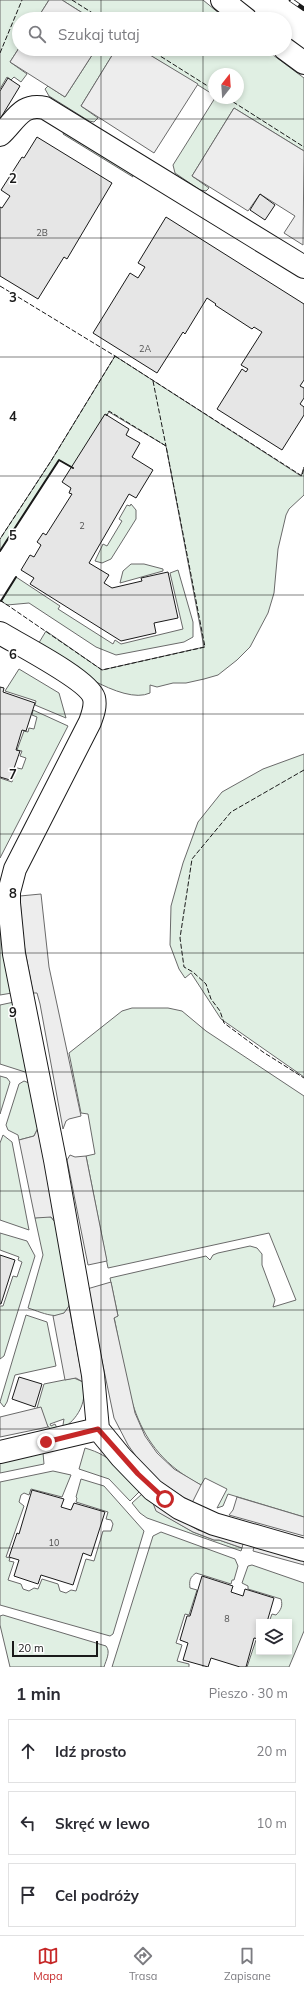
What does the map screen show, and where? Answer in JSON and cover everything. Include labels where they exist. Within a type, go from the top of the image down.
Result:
[{"type":"street","points":[[222,0],[237,12]]},
{"type":"street","points":[[292,54],[304,63]]},
{"type":"street","points":[[0,135],[26,108],[37,106],[45,108],[304,267]]},
{"type":"street","points":[[0,633],[71,675],[89,689],[94,697],[95,706],[93,714],[15,869],[9,892],[9,903],[14,954],[55,1160],[93,1375],[98,1429],[153,1490],[178,1508],[214,1524],[304,1550]]},
{"type":"street","points":[[0,1452],[98,1429]]},
{"type":"green space","points":[[0,0],[49,0],[41,12],[12,12],[12,56],[14,56],[10,62],[27,74],[21,82],[14,77],[11,80],[7,77],[0,89]]},
{"type":"green space","points":[[62,0],[203,0],[218,12],[81,12]]},
{"type":"green space","points":[[91,56],[112,56],[81,106],[98,118],[94,122],[89,121],[49,96],[45,89],[48,86],[65,97]]},
{"type":"green space","points":[[151,56],[274,56],[304,78],[304,151],[234,108],[192,176],[209,188],[206,191],[200,190],[175,173],[173,165],[211,104],[244,104],[244,68],[208,68],[208,91]]},
{"type":"green space","points":[[64,132],[131,173],[133,177],[63,134]]},
{"type":"green space","points":[[115,356],[301,476],[304,467],[304,495],[289,509],[286,515],[278,549],[274,593],[268,613],[250,647],[237,660],[218,675],[186,683],[173,683],[157,687],[150,685],[150,693],[138,695],[124,693],[92,680],[37,646],[46,631],[102,670],[204,647],[166,446],[109,412],[73,468],[59,460],[0,551],[0,539],[51,461]]},
{"type":"green space","points":[[131,504],[136,510],[136,519],[111,559],[102,563],[95,561],[103,544],[107,546],[122,521],[119,519],[127,505],[130,506]]},
{"type":"green space","points":[[131,564],[144,564],[163,569],[163,571],[120,583],[123,571]]},
{"type":"green space","points":[[178,570],[193,622],[193,637],[184,642],[116,655],[96,647],[29,603],[7,605],[1,601],[16,577],[60,606],[58,609],[113,644],[115,640],[121,644],[183,629],[170,573]]},
{"type":"green space","points":[[19,669],[59,693],[66,718],[35,705],[36,701],[5,691]]},
{"type":"green space","points":[[33,710],[68,726],[0,858],[0,778],[12,782],[17,768],[22,769],[26,758],[20,756],[22,751],[17,750],[24,731],[28,732],[29,728],[34,729],[37,717],[32,715]]},
{"type":"green space","points":[[304,754],[304,1077],[221,1019],[191,973],[185,978],[179,969],[170,945],[171,906],[183,863],[198,822],[222,792],[263,769]]},
{"type":"green space","points":[[0,924],[12,993],[0,995]]},
{"type":"green space","points":[[14,1002],[28,1072],[0,1064],[0,1005]]},
{"type":"green space","points":[[132,1008],[168,1008],[182,1011],[206,1031],[304,1096],[304,1517],[228,1494],[223,1506],[217,1508],[227,1489],[205,1478],[201,1485],[177,1470],[159,1453],[146,1434],[136,1414],[129,1392],[114,1317],[118,1316],[110,1278],[206,1256],[210,1260],[213,1255],[218,1253],[250,1246],[257,1248],[262,1254],[262,1265],[275,1300],[273,1307],[296,1300],[269,1233],[108,1268],[86,1156],[95,1154],[88,1114],[81,1113],[69,1053],[122,1011]]},
{"type":"green space","points":[[0,1076],[7,1078],[10,1082],[0,1114]]},
{"type":"green space","points":[[24,1081],[29,1083],[38,1128],[34,1136],[19,1140],[18,1135],[8,1130],[6,1125],[19,1084]]},
{"type":"green space","points":[[3,1135],[12,1142],[29,1230],[0,1220],[0,1143]]},
{"type":"green space","points":[[44,1216],[51,1217],[55,1222],[70,1299],[65,1312],[54,1316],[28,1308],[43,1255],[35,1218]]},
{"type":"green space","points":[[0,1233],[27,1241],[35,1256],[4,1356],[0,1359],[0,1306],[3,1306],[13,1276],[17,1277],[22,1262],[18,1260],[19,1257],[0,1250]]},
{"type":"green space","points":[[26,1315],[47,1322],[56,1366],[15,1375],[7,1402],[4,1407],[0,1402]]},
{"type":"green space","points":[[74,1378],[83,1382],[84,1395],[81,1407],[75,1418],[65,1427],[63,1425],[64,1419],[50,1424],[51,1426],[55,1424],[58,1430],[50,1429],[45,1422],[41,1408],[37,1408],[44,1384]]},
{"type":"green space","points":[[85,1448],[95,1451],[110,1460],[122,1471],[139,1492],[130,1501],[109,1479],[79,1469]]},
{"type":"green space","points":[[43,1453],[44,1464],[0,1473],[0,1462]]},
{"type":"green space","points":[[53,1471],[71,1475],[62,1497],[31,1489],[29,1495],[24,1493],[21,1495],[19,1502],[24,1506],[6,1557],[10,1558],[9,1561],[14,1562],[8,1580],[21,1584],[23,1589],[29,1591],[34,1588],[38,1589],[42,1579],[58,1584],[60,1591],[66,1593],[71,1590],[76,1591],[86,1559],[94,1561],[103,1531],[111,1531],[113,1524],[111,1520],[106,1519],[108,1512],[76,1502],[76,1497],[81,1479],[104,1486],[144,1531],[113,1634],[110,1636],[0,1605],[0,1482]]},
{"type":"green space","points":[[142,1494],[153,1503],[157,1511],[193,1532],[242,1548],[241,1551],[147,1518],[140,1513],[132,1503]]},
{"type":"green space","points":[[161,1532],[235,1559],[238,1566],[234,1580],[232,1580],[231,1584],[196,1573],[192,1576],[190,1588],[197,1590],[189,1615],[185,1614],[176,1643],[182,1645],[177,1661],[189,1664],[189,1667],[112,1667],[153,1536]]},
{"type":"green space","points":[[252,1565],[304,1583],[304,1631],[289,1667],[247,1667],[256,1640],[256,1655],[292,1655],[292,1619],[270,1619],[272,1614],[276,1615],[280,1610],[282,1606],[281,1599],[248,1589],[248,1586],[242,1583],[248,1566]]},
{"type":"green space","points":[[3,1615],[106,1646],[108,1653],[104,1667],[10,1667],[0,1625],[0,1616]]},
{"type":"shaded area","points":[[49,0],[62,0],[81,12],[41,12]]},
{"type":"shaded area","points":[[14,56],[91,56],[65,97],[10,62]]},
{"type":"shaded area","points":[[112,56],[152,56],[198,84],[154,153],[81,106]]},
{"type":"shaded area","points":[[234,108],[304,151],[303,245],[284,233],[295,216],[260,194],[248,211],[192,176]]},
{"type":"shaded area","points":[[41,894],[49,967],[81,1116],[66,1121],[63,1129],[40,1004],[37,993],[33,993],[22,934],[20,896]]},
{"type":"shaded area","points":[[38,1128],[55,1222],[51,1217],[35,1218],[19,1140],[34,1136]]},
{"type":"shaded area","points":[[70,1155],[75,1157],[86,1156],[107,1261],[88,1265],[67,1160]]},
{"type":"shaded area","points":[[111,1282],[118,1316],[114,1318],[135,1413],[145,1436],[157,1453],[174,1469],[201,1485],[192,1503],[162,1483],[143,1466],[128,1445],[114,1418],[87,1289]]},
{"type":"shaded area","points":[[69,1306],[83,1382],[76,1378],[65,1380],[53,1316],[64,1313]]},
{"type":"shaded area","points":[[41,1407],[48,1427],[0,1437],[0,1417]]},
{"type":"shaded area","points":[[237,1497],[304,1517],[304,1536],[229,1515],[233,1510]]},
{"type":"shaded area","points":[[153,1503],[198,1530],[243,1544],[242,1548],[193,1532],[156,1511]]},
{"type":"shaded area","points":[[254,1547],[304,1561],[304,1565],[253,1551]]},
{"type":"building","points":[[8,78],[20,86],[0,119],[0,91]]},
{"type":"building","points":[[37,137],[112,183],[67,259],[64,257],[38,299],[0,276],[0,207],[2,208],[10,196],[1,190]]},
{"type":"building","points":[[260,194],[275,205],[265,220],[250,210]]},
{"type":"building","points":[[166,217],[304,304],[304,380],[300,386],[304,388],[304,398],[300,404],[304,407],[304,415],[282,450],[217,409],[242,369],[246,372],[248,369],[241,365],[262,332],[254,327],[252,329],[215,305],[216,304],[207,298],[185,334],[183,332],[157,373],[93,333],[130,273],[138,278],[145,267],[138,263]]},
{"type":"building","points":[[105,414],[129,429],[126,435],[140,443],[132,457],[153,470],[136,498],[129,494],[89,563],[109,575],[104,583],[112,588],[142,581],[141,578],[168,572],[178,618],[154,623],[156,633],[121,641],[30,584],[34,578],[21,570],[30,555],[34,557],[41,545],[37,542],[43,533],[46,535],[72,494],[69,493],[71,488],[62,482]]},
{"type":"building","points":[[0,687],[4,688],[3,692],[35,703],[26,731],[22,730],[16,750],[20,751],[10,780],[0,777]]},
{"type":"building","points":[[0,1255],[15,1260],[1,1304],[0,1304]]},
{"type":"building","points":[[19,1377],[42,1384],[35,1407],[12,1399]]},
{"type":"building","points":[[32,1490],[64,1499],[61,1507],[71,1510],[74,1503],[105,1512],[91,1556],[83,1553],[73,1585],[41,1575],[38,1584],[14,1576],[19,1560],[9,1557],[17,1533],[19,1534]]},
{"type":"building","points":[[202,1576],[233,1586],[231,1592],[243,1596],[245,1589],[274,1598],[268,1619],[256,1619],[256,1638],[254,1638],[246,1667],[240,1667],[211,1658],[208,1667],[183,1660],[188,1643],[180,1640],[187,1616],[190,1616]]},
{"type":"railway","points":[[291,0],[304,9]]},
{"type":"fence","points":[[17,12],[22,0]]},
{"type":"fence","points":[[72,0],[91,12]]},
{"type":"fence","points":[[0,53],[12,24]]},
{"type":"fence","points":[[160,56],[208,86]]},
{"type":"fence","points":[[236,104],[304,147]]},
{"type":"fence","points":[[0,286],[115,356],[51,461],[0,539]]},
{"type":"fence","points":[[115,356],[302,476],[304,467]]},
{"type":"fence","points":[[153,381],[166,446]]},
{"type":"fence","points":[[0,600],[102,670],[205,647],[166,446],[109,411],[106,416]]},
{"type":"fence","points":[[304,770],[231,812],[192,859],[180,938],[184,967],[193,972],[206,984],[211,999],[220,1011],[224,1023],[263,1052],[304,1078]]},
{"type":"wall","points":[[0,551],[59,460],[73,468]]},
{"type":"wall","points":[[1,601],[16,577]]},
{"type":"route","points":[[46,1442],[68,1438],[98,1429],[121,1457],[153,1490],[165,1499]]}]
